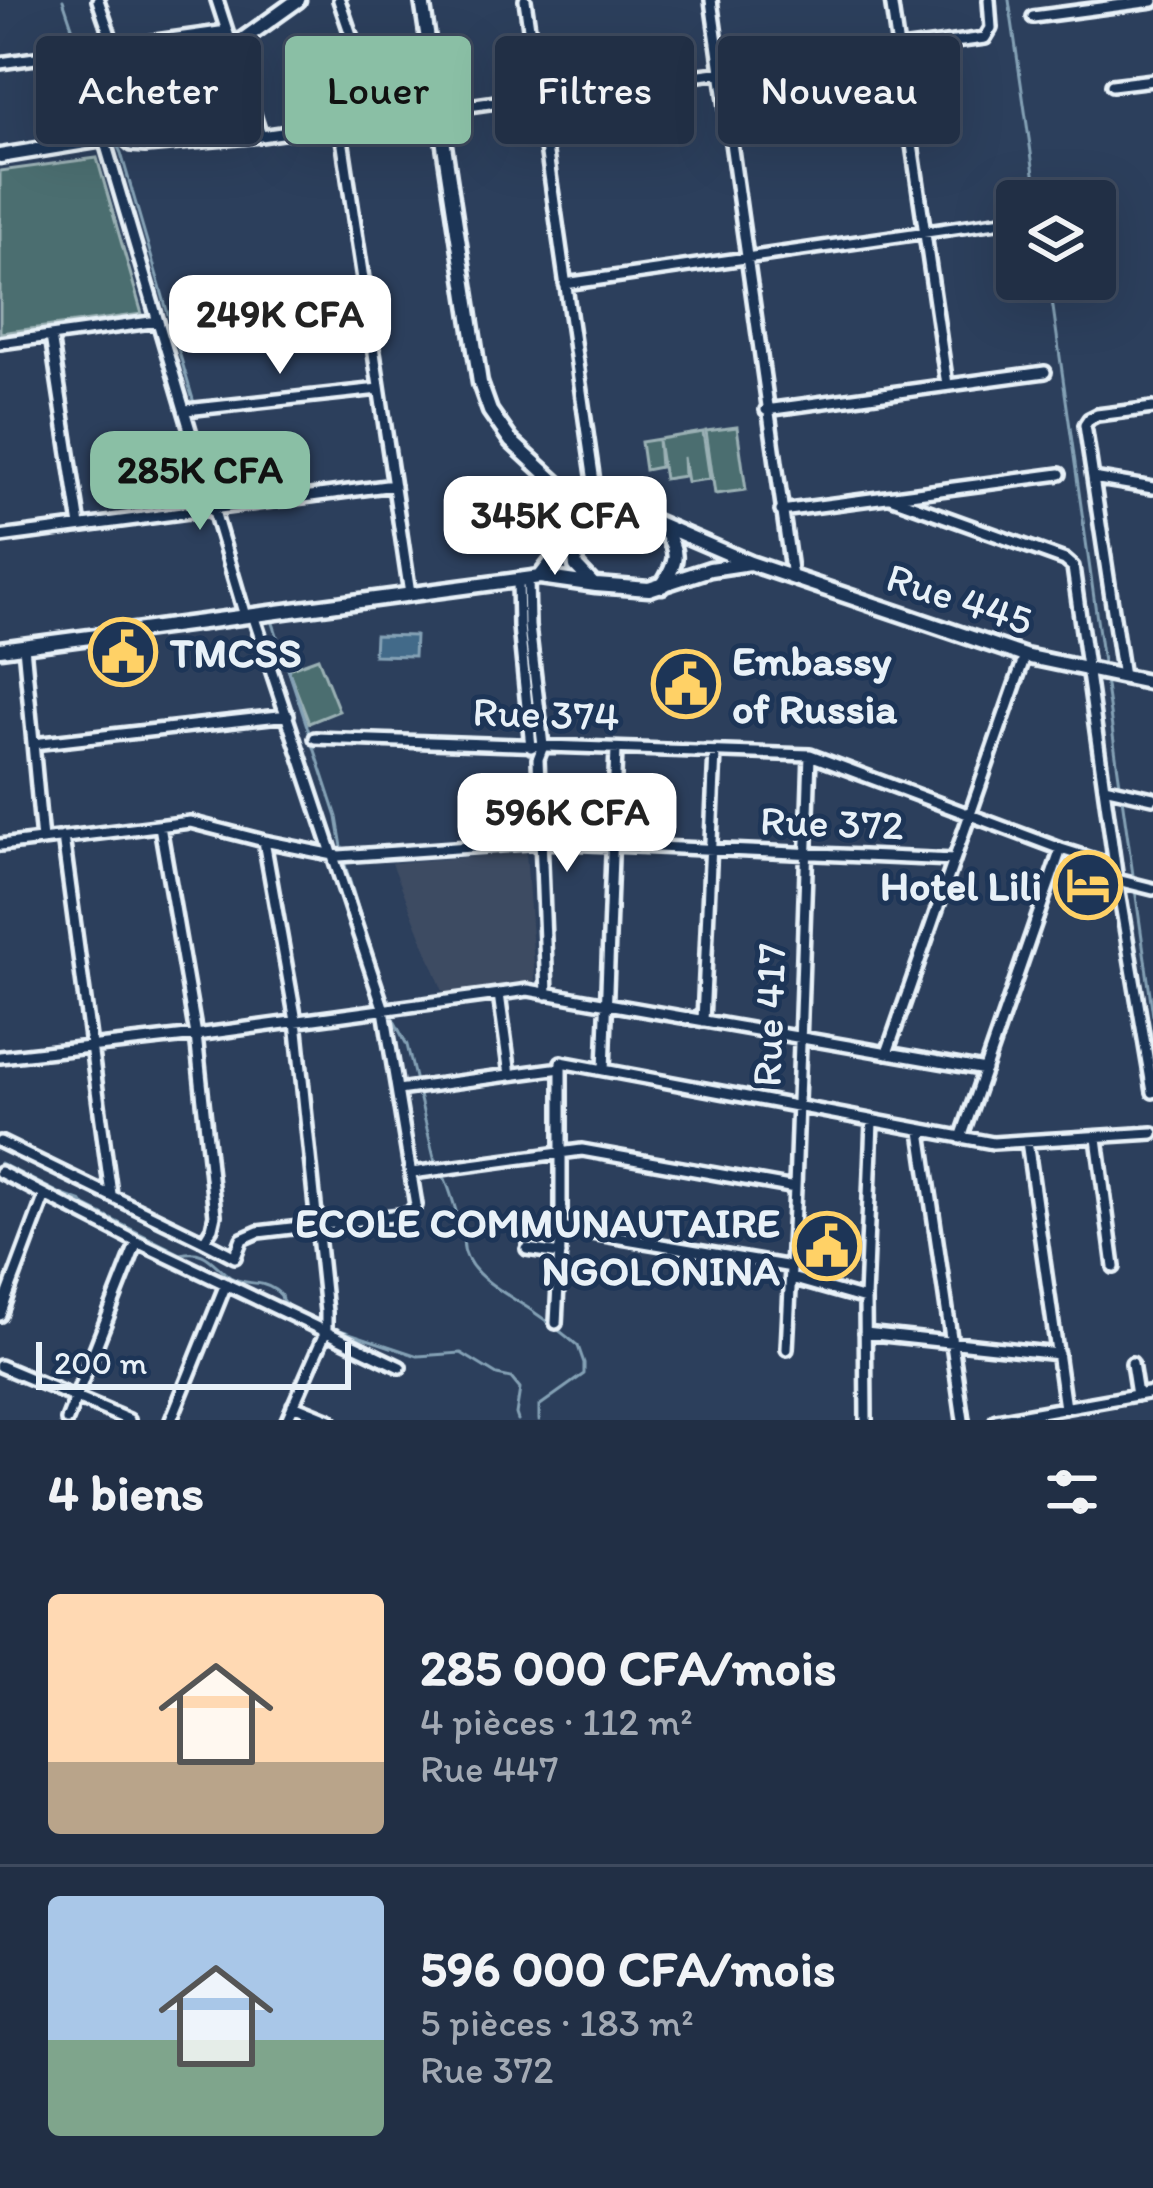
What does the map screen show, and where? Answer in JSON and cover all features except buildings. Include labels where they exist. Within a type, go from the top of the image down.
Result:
[{"type":"street","points":[[98,0],[111,36]]},
{"type":"street","points":[[217,0],[229,36]]},
{"type":"street","points":[[246,36],[298,0]]},
{"type":"street","points":[[339,0],[349,36]]},
{"type":"street","points":[[422,0],[427,36]]},
{"type":"street","points":[[524,0],[529,36]]},
{"type":"street","points":[[711,0],[718,64]]},
{"type":"street","points":[[891,0],[896,36]]},
{"type":"street","points":[[960,41],[985,38],[992,28],[989,0]]},
{"type":"street","points":[[1033,17],[1153,1]]},
{"type":"street","points":[[189,36],[227,31]]},
{"type":"street","points":[[0,63],[36,58]]},
{"type":"street","points":[[1112,85],[1153,80]]},
{"type":"street","points":[[261,136],[285,133]]},
{"type":"street","points":[[0,156],[63,144]]},
{"type":"street","points":[[112,144],[213,509],[340,855],[384,1010],[416,1205],[409,1214],[258,1232],[242,1240],[171,1420]]},
{"type":"street","points":[[135,144],[168,144]]},
{"type":"street","points":[[343,144],[410,594]]},
{"type":"street","points":[[442,144],[476,364],[490,411],[511,441],[594,512]]},
{"type":"street","points":[[545,144],[594,512]]},
{"type":"street","points":[[729,144],[792,577]]},
{"type":"street","points":[[912,144],[947,385]]},
{"type":"street","points":[[565,284],[996,222]]},
{"type":"street","points":[[0,343],[158,321]]},
{"type":"street","points":[[51,336],[80,526]]},
{"type":"street","points":[[766,410],[1045,372]]},
{"type":"street","points":[[186,410],[379,389]]},
{"type":"street","points":[[1120,676],[1085,425],[1097,415],[1153,408]]},
{"type":"street","points":[[781,511],[1060,474]]},
{"type":"street","points":[[1093,478],[1153,488]]},
{"type":"street","points":[[0,537],[394,485]]},
{"type":"street","points":[[890,497],[1065,560],[1073,567],[1093,671],[1114,866],[1153,1092]]},
{"type":"street","points":[[538,759],[530,746],[519,626],[529,578],[594,512],[613,509],[663,528],[674,545],[675,560],[662,586]]},
{"type":"street","name":"Rue 445","points":[[663,528],[750,563],[1025,656],[1153,682]]},
{"type":"street","points":[[573,538],[576,566],[596,585]]},
{"type":"street","points":[[0,649],[529,578],[649,589],[710,568],[750,563]]},
{"type":"street","points":[[529,578],[529,626],[543,746],[538,759],[547,994]]},
{"type":"street","points":[[24,646],[42,839]]},
{"type":"street","points":[[887,1053],[1025,656]]},
{"type":"street","points":[[33,744],[288,715]]},
{"type":"street","name":"Rue 374","points":[[315,738],[810,754],[1114,866]]},
{"type":"street","points":[[604,1070],[616,749]]},
{"type":"street","points":[[703,1021],[715,752]]},
{"type":"street","name":"Rue 417","points":[[787,1349],[810,754]]},
{"type":"street","points":[[1104,787],[1153,798]]},
{"type":"street","name":"Rue 372","points":[[0,844],[190,822],[340,855],[543,842],[954,860]]},
{"type":"street","points":[[160,826],[196,1035],[215,1215],[204,1241]]},
{"type":"street","points":[[63,837],[111,1195]]},
{"type":"street","points":[[264,841],[296,1021],[326,1312],[326,1328],[287,1420]]},
{"type":"street","points":[[961,1138],[1061,849]]},
{"type":"street","points":[[1117,880],[1153,889]]},
{"type":"street","points":[[0,1057],[528,990],[985,1070]]},
{"type":"street","points":[[499,994],[510,1075]]},
{"type":"street","points":[[556,1323],[561,1061],[993,1143],[1153,1133]]},
{"type":"street","points":[[398,1090],[561,1068]]},
{"type":"street","points":[[866,1420],[872,1120]]},
{"type":"street","points":[[921,1131],[963,1420]]},
{"type":"street","points":[[1096,1138],[1114,1267]]},
{"type":"street","points":[[1028,1141],[1058,1354],[1077,1420]]},
{"type":"street","points":[[0,1142],[235,1257]]},
{"type":"street","points":[[412,1174],[582,1150],[795,1188]]},
{"type":"street","points":[[0,1172],[400,1367]]},
{"type":"street","points":[[0,1315],[45,1195]]},
{"type":"street","points":[[561,1228],[791,1273],[865,1299]]},
{"type":"street","points":[[67,1420],[137,1242]]},
{"type":"street","points":[[527,1249],[560,1254]]},
{"type":"street","points":[[865,1333],[1058,1354]]},
{"type":"street","points":[[1132,1364],[1137,1395]]},
{"type":"street","points":[[0,1366],[129,1420]]},
{"type":"street","points":[[996,1420],[1153,1392]]},
{"type":"street","points":[[293,1406],[330,1420]]},
{"type":"shaded area","points":[[375,635],[415,636],[414,656],[374,655]]},
{"type":"shaded area","points":[[526,852],[535,981],[444,994],[392,863]]},
{"type":"green space","points":[[97,158],[142,314],[0,333],[0,171]]},
{"type":"green space","points":[[737,427],[746,490],[715,494],[706,431]]},
{"type":"green space","points":[[703,432],[710,479],[687,482],[683,457],[684,476],[664,479],[658,440],[660,467],[645,470],[641,442]]},
{"type":"green space","points":[[318,658],[339,711],[309,723],[288,669]]},
{"type":"waterway","points":[[63,0],[75,36]]},
{"type":"waterway","points":[[1009,0],[1035,180]]},
{"type":"waterway","points":[[117,144],[194,403]]},
{"type":"waterway","points":[[1052,300],[1104,669]]},
{"type":"waterway","points":[[271,617],[337,817],[345,865],[387,1004]]},
{"type":"waterway","points":[[1105,679],[1153,1015]]},
{"type":"waterway","points":[[390,1013],[407,1045],[416,1082]]},
{"type":"waterway","points":[[418,1091],[435,1162],[452,1197],[468,1260],[485,1280],[578,1346],[584,1374],[539,1406],[539,1420]]},
{"type":"waterway","points":[[0,1163],[181,1254],[203,1255],[235,1280],[269,1287],[291,1308],[322,1323]]},
{"type":"waterway","points":[[331,1327],[418,1356],[461,1353],[511,1378],[520,1389],[518,1420]]},
{"type":"place","name":"TMCSS","points":[[123,652]]},
{"type":"place","name":"Embassy of Russia","points":[[686,684]]},
{"type":"place","name":"Hotel Lili","points":[[1088,885]]},
{"type":"place","name":"ECOLE COMMUNAUTAIRE NGOLONINA","points":[[827,1246]]}]
